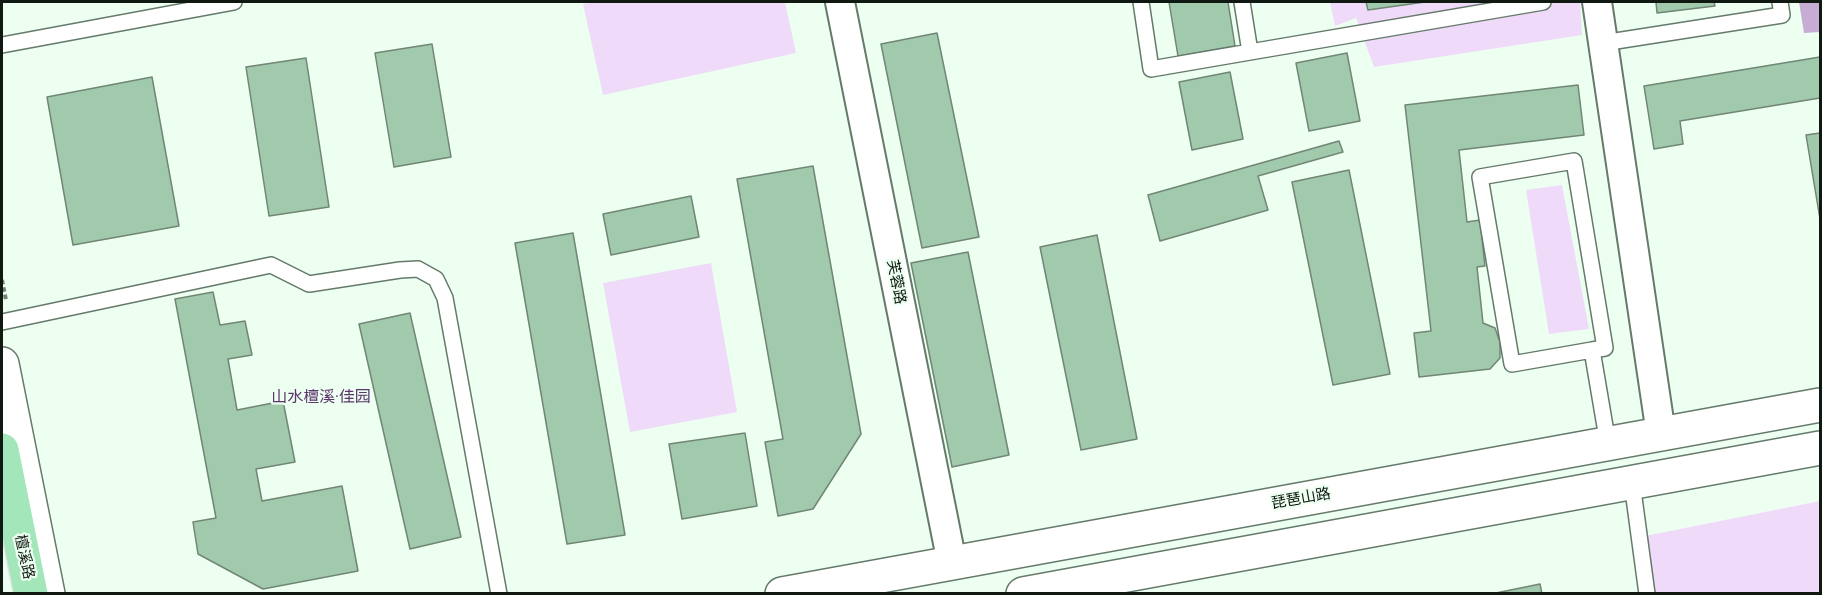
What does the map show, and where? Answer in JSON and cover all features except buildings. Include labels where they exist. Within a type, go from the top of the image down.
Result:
[{"type":"main road","points":[[2,364],[48,594]]},
{"type":"main road","name":"琵琶山路","points":[[782,594],[1821,405]]},
{"type":"main road","points":[[1023,594],[1821,448]]},
{"type":"main road","name":"檀溪路","points":[[2,450],[31,594]]},
{"type":"street","name":"芙蓉路","points":[[840,2],[952,563]]},
{"type":"street","points":[[1597,2],[1661,434]]},
{"type":"lane","points":[[2,45],[234,2]]},
{"type":"lane","points":[[1141,2],[1151,69],[1503,5],[1543,2]]},
{"type":"lane","points":[[1242,2],[1250,52]]},
{"type":"lane","points":[[1603,43],[1782,15],[1780,2]]},
{"type":"lane","points":[[1574,161],[1605,348],[1592,350],[1512,364],[1480,177],[1574,161]]},
{"type":"lane","points":[[2,322],[271,265],[309,284],[418,269],[436,279],[445,298],[499,594]]},
{"type":"lane","points":[[1592,350],[1608,444]]},
{"type":"lane","points":[[1632,483],[1647,594]]},
{"type":"shaded area","points":[[594,2],[785,2],[796,53],[603,95],[583,4]]},
{"type":"shaded area","points":[[1330,2],[1580,2],[1582,35],[1374,67],[1356,18],[1335,26]]},
{"type":"shaded area","points":[[1799,2],[1820,2],[1820,32],[1804,33]]},
{"type":"shaded area","points":[[1562,185],[1589,329],[1549,334],[1526,190]]},
{"type":"shaded area","points":[[711,263],[737,412],[630,432],[603,283]]},
{"type":"shaded area","points":[[1820,501],[1820,593],[1647,593],[1640,537]]},
{"type":"district","name":"山水檀溪·佳园","points":[[321,398]]}]
